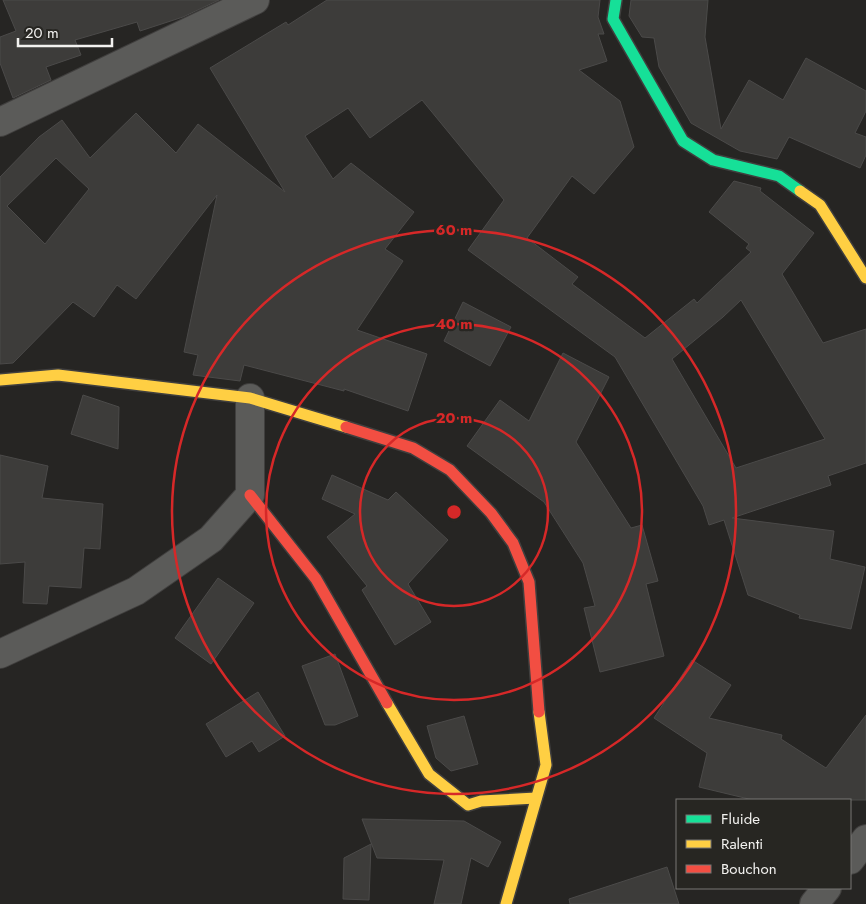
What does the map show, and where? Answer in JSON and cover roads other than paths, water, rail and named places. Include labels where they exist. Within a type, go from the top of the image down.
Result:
[{"type":"street","points":[[0,122],[254,0]]},
{"type":"street","points":[[616,0],[613,19],[682,141],[713,160],[779,176],[820,205],[866,278]]},
{"type":"street","points":[[0,380],[58,375],[250,398],[413,448],[450,470],[491,514],[513,543],[529,582],[537,695],[546,765],[506,904]]},
{"type":"street","points":[[250,398],[250,495],[316,580],[420,762],[429,774],[468,805],[482,801],[536,798]]},
{"type":"street","points":[[0,654],[136,591],[211,539],[250,495]]},
{"type":"street","points":[[851,859],[866,839]]},
{"type":"street","points":[[814,904],[827,889]]}]
